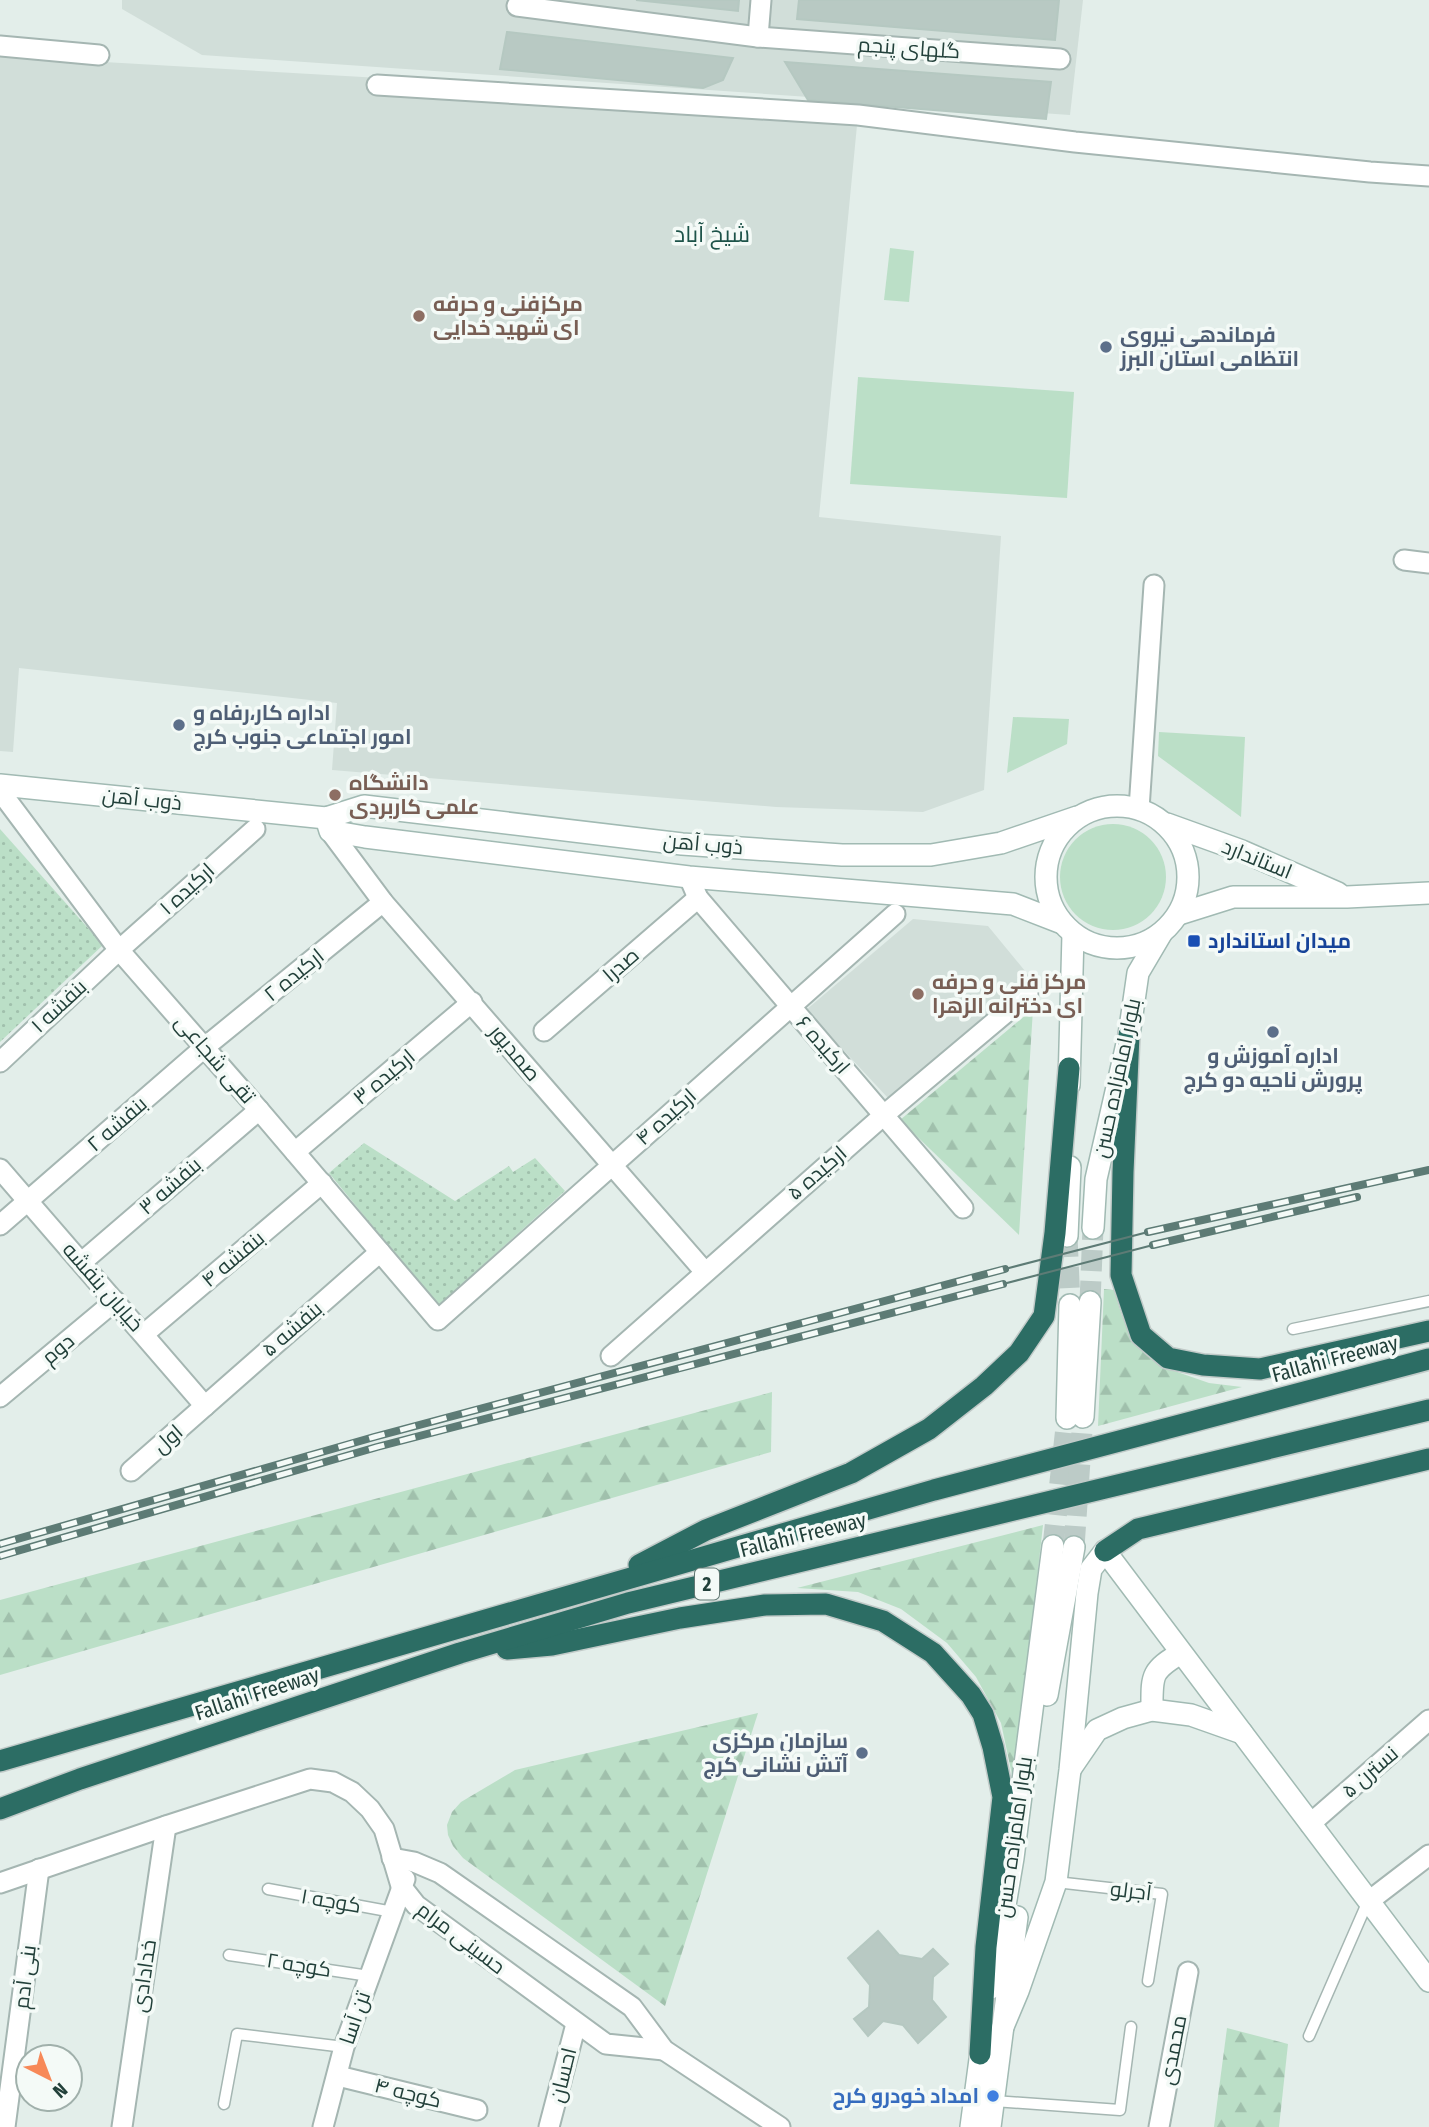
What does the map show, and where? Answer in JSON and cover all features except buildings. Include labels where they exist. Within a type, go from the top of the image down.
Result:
[{"type":"highway","points":[[1129,1035],[1121,1275],[1140,1335],[1168,1358],[1260,1369],[1429,1331]]},
{"type":"highway","points":[[601,1586],[706,1530],[851,1473],[929,1429],[1019,1353],[1044,1316],[1055,1233],[1069,1068]]},
{"type":"highway","name":"Fallahi Freeway","points":[[0,1761],[934,1490],[1429,1359]]},
{"type":"highway","name":"Fallahi Freeway","points":[[0,1809],[80,1779],[460,1653],[654,1597],[1429,1410]]},
{"type":"highway","points":[[1105,1551],[1138,1529],[1429,1459]]},
{"type":"highway","points":[[460,1653],[552,1645],[680,1618],[765,1605],[826,1604],[883,1620],[933,1653],[965,1688],[983,1714],[1003,1797],[986,1947],[980,2054]]},
{"type":"main road","name":"ذوب آهن","points":[[0,785],[328,825],[689,877],[1013,904],[1068,928]]},
{"type":"main road","points":[[1123,805],[1139,809],[1146,810],[1166,823],[1181,843],[1189,867],[1188,891],[1179,914],[1161,934],[1140,945],[1117,949],[1094,945],[1068,928],[1050,902],[1045,879],[1049,855],[1060,834],[1077,817],[1099,807],[1123,805]]},
{"type":"main road","name":"ذوب آهن","points":[[328,825],[364,806],[682,844],[842,855],[931,855],[1001,843],[1077,817]]},
{"type":"main road","name":"استاندارد","points":[[1166,823],[1242,850],[1347,897]]},
{"type":"main road","points":[[682,844],[689,877]]},
{"type":"main road","name":"استاندارد","points":[[1179,914],[1233,897],[1347,897],[1429,893]]},
{"type":"main road","name":"بلوار امامزاده حسن","points":[[1067,1236],[1070,1148],[1068,928]]},
{"type":"main road","name":"بلوار امامزاده حسن","points":[[1093,1228],[1096,1179],[1129,1035],[1138,973],[1161,934]]},
{"type":"main road","points":[[1075,1418],[1080,1303]]},
{"type":"main road","name":"بلوار امامزاده حسن","points":[[971,2127],[980,2054],[1063,1547],[989,2127]]},
{"type":"main road","points":[[1002,2029],[1056,1882],[1087,1593],[1091,1569],[1105,1551],[1429,1981]]},
{"type":"main road","points":[[1152,1710],[1152,1678],[1163,1663],[1181,1653]]},
{"type":"main road","points":[[1070,1770],[1097,1730],[1123,1718],[1152,1710],[1191,1715],[1242,1733]]},
{"type":"street","points":[[758,37],[761,0]]},
{"type":"street","name":"گلهای پنجم","points":[[517,6],[758,37],[1060,59]]},
{"type":"street","points":[[0,46],[99,55]]},
{"type":"street","points":[[377,85],[858,115],[1075,142],[1429,176]]},
{"type":"street","points":[[1404,560],[1429,562]]},
{"type":"street","points":[[1139,809],[1154,585]]},
{"type":"street","name":"تقی شجاعی","points":[[0,791],[119,950],[438,1320]]},
{"type":"street","name":"صمدپور","points":[[328,825],[383,902],[705,1272]]},
{"type":"street","name":"ارکیده ۱","points":[[119,950],[255,829]]},
{"type":"street","name":"ارکیده ۶","points":[[689,877],[698,898],[963,1208]]},
{"type":"street","name":"صدرا","points":[[544,1031],[698,898]]},
{"type":"street","name":"ارکیده ۲","points":[[205,1047],[383,902]]},
{"type":"street","name":"ارکیده ۴","points":[[438,1320],[895,914]]},
{"type":"street","name":"بنفشه ۱","points":[[0,1062],[119,950]]},
{"type":"street","name":"ارکیده ۵","points":[[611,1356],[884,1115],[1028,994]]},
{"type":"street","name":"ارکیده ۳","points":[[295,1152],[472,1002]]},
{"type":"street","name":"بنفشه ۲","points":[[0,1225],[205,1047]]},
{"type":"street","name":"بنفشه ۳","points":[[82,1262],[259,1110]]},
{"type":"street","name":"خیابان بنفشه","points":[[0,1169],[205,1406]]},
{"type":"street","name":"بنفشه ۴","points":[[144,1334],[322,1183]]},
{"type":"street","name":"بنفشه ۵","points":[[205,1406],[380,1252]]},
{"type":"street","name":"دوم","points":[[0,1397],[115,1301]]},
{"type":"street","name":"اول","points":[[131,1471],[205,1406]]},
{"type":"street","name":"نسترن ۵","points":[[1310,1824],[1429,1720]]},
{"type":"street","points":[[0,1883],[310,1779],[333,1782],[352,1792],[370,1809],[384,1829],[392,1858]]},
{"type":"street","name":"خدادادی","points":[[122,2127],[166,1826]]},
{"type":"street","points":[[1369,1901],[1429,1855]]},
{"type":"street","name":"حسینی مرام","points":[[664,2050],[606,2044],[576,2024],[416,1905],[401,1886],[392,1858],[414,1862],[440,1873],[632,2007],[664,2050],[780,2127]]},
{"type":"street","name":"تن آسا","points":[[323,2127],[344,2047],[401,1886],[414,1862]]},
{"type":"street","name":"بنی آدم","points":[[5,2127],[39,1868]]},
{"type":"street","name":"محمدی","points":[[1158,2127],[1188,1972]]},
{"type":"street","name":"احسان","points":[[549,2127],[576,2024]]},
{"type":"street","name":"کوچه ۴","points":[[338,2076],[477,2110]]},
{"type":"lane","points":[[1293,1329],[1429,1301]]},
{"type":"lane","name":"آجرلو","points":[[1056,1882],[1162,1894],[1148,1981]]},
{"type":"lane","name":"کوچه ۱","points":[[268,1889],[393,1912]]},
{"type":"lane","points":[[1309,2036],[1369,1901]]},
{"type":"lane","name":"کوچه ۲","points":[[229,1955],[369,1976]]},
{"type":"lane","points":[[993,2101],[1120,2109],[1132,2027]]},
{"type":"lane","points":[[224,2104],[237,2034],[344,2047]]},
{"type":"shaded area","points":[[122,0],[1083,0],[1070,115],[202,55],[122,9]]},
{"type":"shaded area","name":"مرکزفنی و حرفه ای شهید خدایی","points":[[0,56],[415,80],[858,115],[819,517],[1001,536],[984,790],[923,812],[776,807],[332,770],[337,703],[19,668],[13,752],[0,751]]},
{"type":"shaded area","name":"مرکز فنی و حرفه ای دخترانه الزهرا","points":[[913,919],[988,926],[1030,977],[888,1098],[806,1010]]},
{"type":"green space","points":[[890,248],[914,251],[909,302],[884,300]]},
{"type":"green space","points":[[858,377],[1074,392],[1067,498],[850,484]]},
{"type":"green space","points":[[1013,717],[1069,719],[1067,744],[1007,773]]},
{"type":"green space","points":[[1159,732],[1245,737],[1241,817],[1158,756]]},
{"type":"green space","points":[[1113,824],[1133,828],[1151,839],[1162,857],[1166,877],[1162,897],[1151,915],[1133,926],[1113,930],[1093,926],[1075,915],[1064,897],[1060,877],[1064,857],[1075,839],[1093,828]]},
{"type":"green space","points":[[0,829],[103,945],[0,1042]]},
{"type":"green space","points":[[1033,1009],[1019,1235],[900,1120]]},
{"type":"green space","points":[[364,1143],[455,1201],[509,1166],[513,1172],[535,1158],[565,1191],[438,1306],[329,1173]]},
{"type":"green space","points":[[1104,1289],[1114,1290],[1122,1316],[1141,1348],[1163,1367],[1209,1383],[1242,1387],[1098,1426]]},
{"type":"green space","points":[[772,1392],[771,1452],[0,1675],[0,1600]]},
{"type":"green space","points":[[1043,1525],[1014,1784],[1001,1723],[976,1677],[947,1643],[901,1609],[858,1592],[797,1588]]},
{"type":"green space","points":[[758,1713],[665,2006],[463,1858],[448,1835],[447,1825],[452,1812],[461,1802],[515,1770]]},
{"type":"green space","points":[[1227,2028],[1288,2044],[1279,2127],[1214,2127]]},
{"type":"tunnel","points":[[1090,1302],[1093,1228]]},
{"type":"tunnel","points":[[1067,1236],[1070,1305]]},
{"type":"tunnel","points":[[1074,1547],[1083,1417]]},
{"type":"tunnel","points":[[1053,1546],[1067,1418]]},
{"type":"tram line","points":[[1005,1269],[1148,1232]]},
{"type":"tram line","points":[[1003,1284],[1153,1245]]},
{"type":"railway","points":[[1148,1232],[1429,1170]]},
{"type":"railway","points":[[1153,1245],[1357,1197]]},
{"type":"railway","points":[[0,1544],[374,1437],[1005,1269]]},
{"type":"railway","points":[[0,1556],[377,1447],[1003,1284]]},
{"type":"place","name":"مرکزفنی و حرفه ای شهید خدایی","points":[[419,316]]},
{"type":"place","name":"فرماندهی نیروی انتظامی استان البرز","points":[[1106,347]]},
{"type":"place","name":"اداره کار،رفاه و امور اجتماعی جنوب کرج","points":[[179,725]]},
{"type":"place","name":"دانشگاه علمی کاربردی","points":[[335,795]]},
{"type":"place","name":"میدان استاندارد","points":[[1194,941]]},
{"type":"place","name":"مرکز فنی و حرفه ای دخترانه الزهرا","points":[[918,994]]},
{"type":"place","name":"اداره آموزش و پرورش ناحیه دو کرج","points":[[1273,1032]]},
{"type":"place","name":"سازمان مرکزی آتش نشانی کرج","points":[[862,1753]]},
{"type":"place","name":"امداد خودرو کرح","points":[[993,2096]]},
{"type":"district","name":"شیخ آباد","points":[[712,234]]}]
